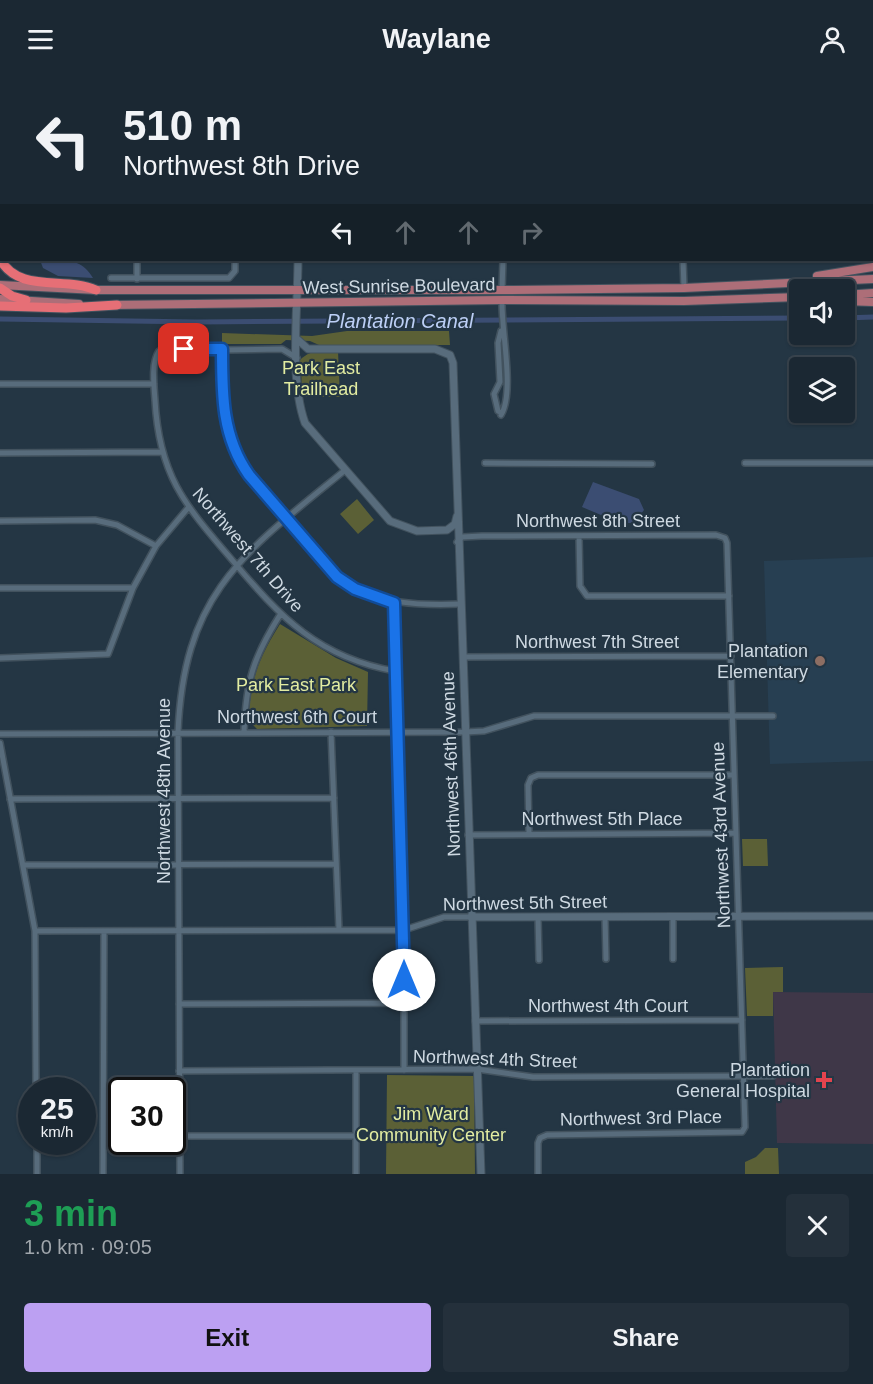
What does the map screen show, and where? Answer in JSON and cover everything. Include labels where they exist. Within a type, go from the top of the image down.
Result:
[{"type":"highway","points":[[1,261],[10,274],[17,278],[82,284],[96,290]]},
{"type":"highway","points":[[0,287],[12,296],[26,300]]},
{"type":"highway","points":[[0,306],[117,305]]},
{"type":"main road","points":[[787,281],[873,267]]},
{"type":"main road","name":"West Sunrise Boulevard","points":[[0,287],[96,290],[513,290],[684,288],[787,281],[873,279]]},
{"type":"main road","points":[[663,301],[684,288]]},
{"type":"main road","points":[[487,300],[502,290]]},
{"type":"main road","points":[[502,304],[504,294],[513,290]]},
{"type":"main road","points":[[855,294],[873,293]]},
{"type":"main road","name":"West Sunrise Boulevard","points":[[0,299],[117,305],[487,300],[502,304],[789,298]]},
{"type":"main road","points":[[855,301],[873,302]]},
{"type":"street","points":[[136,261],[137,279]]},
{"type":"street","points":[[111,278],[229,278],[235,272],[235,261]]},
{"type":"street","points":[[298,261],[297,358],[300,408],[305,423],[344,471],[390,521],[417,531],[447,530],[454,534],[458,544]]},
{"type":"street","points":[[502,290],[503,261]]},
{"type":"street","points":[[683,261],[684,288]]},
{"type":"street","points":[[502,304],[502,329],[509,390],[502,414],[498,411],[498,401],[494,394],[500,382],[498,343],[502,329]]},
{"type":"street","points":[[297,338],[309,349],[297,358]]},
{"type":"street","points":[[282,350],[297,338]]},
{"type":"street","points":[[297,358],[282,350],[222,349],[223,400],[230,440],[237,459],[337,577],[355,589],[394,603],[421,606],[461,604]]},
{"type":"street","name":"Northwest 7th Drive","points":[[222,349],[159,351],[155,357],[154,384],[162,452],[188,508],[279,615],[298,630],[349,659],[395,671]]},
{"type":"street","name":"Northwest 46th Avenue","points":[[309,349],[435,349],[450,355],[453,363],[467,835],[481,1174]]},
{"type":"street","points":[[0,384],[154,384]]},
{"type":"street","points":[[498,401],[507,401]]},
{"type":"street","points":[[0,453],[162,452]]},
{"type":"street","points":[[485,463],[652,464]]},
{"type":"street","points":[[745,463],[873,463]]},
{"type":"street","name":"Northwest 48th Avenue","points":[[179,1077],[178,732],[180,690],[190,648],[204,610],[236,565],[286,519],[344,471]]},
{"type":"street","points":[[0,657],[108,654],[133,588],[156,546],[188,508]]},
{"type":"street","points":[[447,530],[455,524],[458,513]]},
{"type":"street","points":[[0,521],[95,520],[117,525],[156,546]]},
{"type":"street","points":[[459,528],[463,534],[470,537]]},
{"type":"street","name":"Northwest 8th Street","points":[[458,544],[470,537],[716,535],[725,538]]},
{"type":"street","points":[[579,536],[580,586],[584,594],[592,597],[729,596]]},
{"type":"street","name":"Northwest 43rd Avenue","points":[[725,538],[728,548],[745,1076],[746,1121],[742,1132]]},
{"type":"street","points":[[0,588],[133,588]]},
{"type":"street","points":[[394,603],[404,930],[404,1070]]},
{"type":"street","points":[[244,732],[248,682],[255,659],[279,615]]},
{"type":"street","name":"Northwest 7th Street","points":[[463,657],[731,657]]},
{"type":"street","name":"Northwest 6th Court","points":[[0,734],[465,732],[484,731],[534,716],[773,716]]},
{"type":"street","points":[[332,732],[339,930]]},
{"type":"street","points":[[0,743],[35,931],[36,1077]]},
{"type":"street","points":[[529,834],[528,785],[531,778],[538,775],[734,775]]},
{"type":"street","points":[[10,799],[334,798]]},
{"type":"street","name":"Northwest 5th Place","points":[[467,835],[736,833]]},
{"type":"street","points":[[23,865],[336,864]]},
{"type":"street","name":"Northwest 5th Street","points":[[35,931],[404,930],[444,917],[873,916]]},
{"type":"street","points":[[538,917],[539,960]]},
{"type":"street","points":[[605,917],[606,959]]},
{"type":"street","points":[[674,917],[674,959]]},
{"type":"street","points":[[103,1174],[104,931]]},
{"type":"street","points":[[179,1004],[404,1003]]},
{"type":"street","name":"Northwest 4th Court","points":[[475,1021],[742,1020]]},
{"type":"street","name":"Northwest 4th Street","points":[[179,1071],[477,1069],[533,1077],[773,1076]]},
{"type":"street","points":[[356,1070],[356,1174]]},
{"type":"street","name":"Northwest 3rd Place","points":[[538,1174],[538,1143],[540,1138],[547,1135],[742,1132]]},
{"type":"street","points":[[186,1136],[356,1136]]},
{"type":"street","points":[[37,1155],[37,1174]]},
{"type":"street","name":"Northwest 48th Avenue","points":[[180,1155],[180,1174]]},
{"type":"shaded area","points":[[40,261],[70,261],[83,266],[93,278],[58,276],[43,268]]},
{"type":"shaded area","points":[[593,482],[639,499],[644,510],[634,523],[620,523],[582,507]]},
{"type":"shaded area","name":"Plantation Elementary","points":[[873,557],[873,761],[770,764],[764,561]]},
{"type":"shaded area","name":"Plantation General Hospital","points":[[773,992],[873,993],[873,1144],[777,1143]]},
{"type":"green space","points":[[347,331],[449,331],[450,345],[319,345],[310,341],[286,340],[281,344],[222,344],[222,333],[312,336]]},
{"type":"green space","name":"Park East Trailhead","points":[[338,351],[340,397],[302,397],[301,367],[297,364],[310,353]]},
{"type":"green space","points":[[357,499],[374,520],[358,534],[340,514]]},
{"type":"green space","name":"Park East Park","points":[[280,624],[336,658],[368,672],[367,726],[257,729],[248,720],[251,692],[257,670]]},
{"type":"green space","points":[[742,839],[767,839],[768,866],[743,866]]},
{"type":"green space","points":[[783,967],[783,992],[773,992],[773,1016],[747,1016],[745,968]]},
{"type":"green space","name":"Jim Ward Community Center","points":[[387,1075],[474,1076],[475,1174],[386,1174]]},
{"type":"green space","points":[[765,1148],[778,1148],[779,1174],[745,1174],[745,1162],[756,1157]]},
{"type":"waterway","name":"Plantation Canal","points":[[855,318],[873,317]]},
{"type":"waterway","name":"Plantation Canal","points":[[0,319],[197,322],[789,318]]},
{"type":"place","name":"Plantation Elementary","points":[[820,661]]},
{"type":"place","name":"Plantation General Hospital","points":[[824,1080]]},
{"type":"route","points":[[184,349],[222,349],[223,400],[227,431],[237,459],[249,475],[324,565],[337,577],[355,589],[394,603],[404,980]]}]
